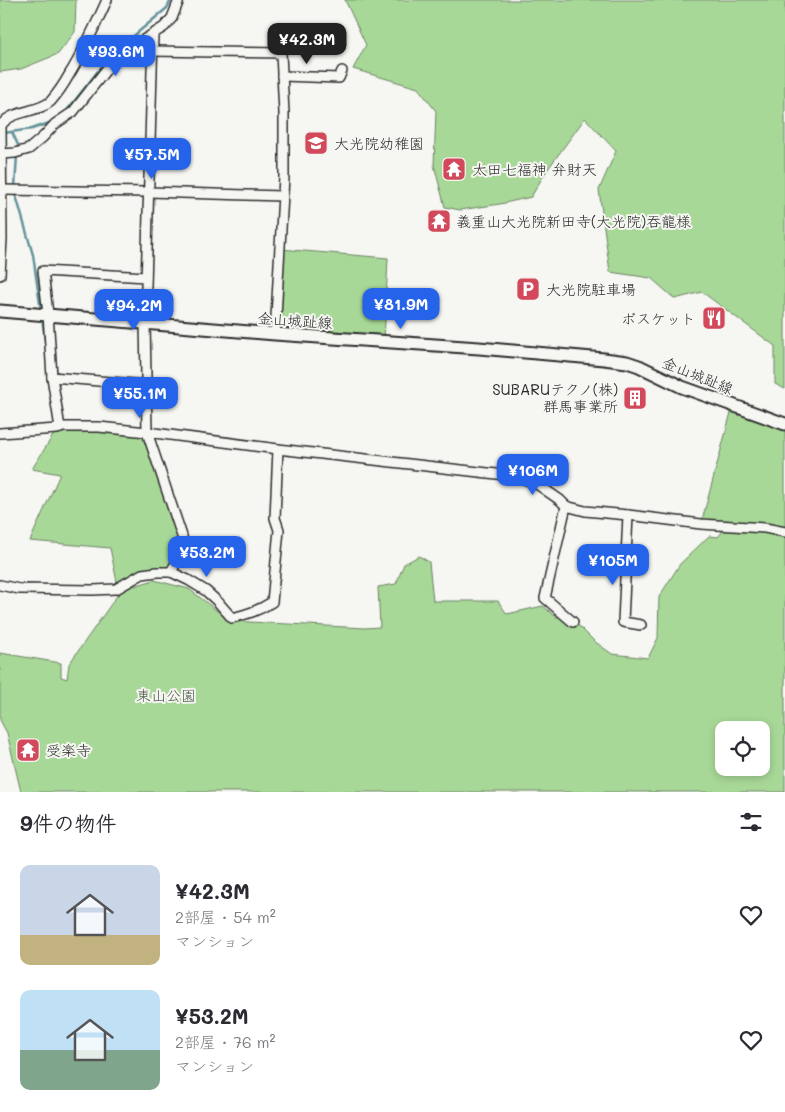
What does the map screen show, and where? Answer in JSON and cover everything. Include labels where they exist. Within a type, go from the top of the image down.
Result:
[{"type":"main road","name":"金山城趾線","points":[[0,311],[276,334],[488,349],[626,362],[639,366],[682,387],[785,424]]},
{"type":"street","points":[[0,275],[1,137],[3,123],[6,120],[50,102],[83,52],[108,0]]},
{"type":"street","points":[[1,154],[29,149],[43,137],[55,124],[72,112],[116,57],[164,27],[172,18],[180,0]]},
{"type":"street","points":[[153,34],[146,277],[147,432],[182,536],[184,548],[171,572]]},
{"type":"street","points":[[152,51],[281,53],[284,113],[284,177],[276,334]]},
{"type":"street","points":[[282,76],[339,78],[342,71]]},
{"type":"street","points":[[1,190],[282,196]]},
{"type":"street","points":[[60,428],[52,377],[43,270],[146,277]]},
{"type":"street","points":[[52,377],[146,385]]},
{"type":"street","points":[[0,433],[57,429],[63,426],[99,427],[514,476],[534,482],[566,506],[590,512],[700,524],[765,528],[785,532]]},
{"type":"street","points":[[0,585],[19,589],[116,589],[142,574],[171,572],[206,591],[232,618],[253,613],[272,602],[279,530],[275,518],[278,449]]},
{"type":"street","points":[[566,506],[545,598],[573,622]]},
{"type":"street","points":[[628,515],[623,622],[642,625]]},
{"type":"green space","points":[[0,0],[76,0],[75,32],[58,54],[21,69],[0,72]]},
{"type":"green space","points":[[345,0],[785,0],[785,389],[775,384],[775,346],[702,292],[675,299],[651,278],[610,272],[599,190],[616,151],[585,118],[545,173],[531,197],[460,210],[445,207],[434,165],[436,111],[418,88],[353,69],[366,45]]},
{"type":"green space","points":[[280,249],[388,258],[384,342],[276,334]]},
{"type":"green space","name":"東山公園","points":[[733,405],[785,424],[785,792],[21,792],[7,733],[0,720],[0,653],[61,663],[61,677],[67,679],[69,664],[121,590],[154,580],[189,589],[230,621],[365,628],[380,627],[378,587],[396,584],[404,564],[419,556],[429,562],[433,601],[498,601],[507,614],[543,606],[556,617],[565,617],[579,626],[594,641],[612,654],[648,658],[658,638],[659,597],[680,564],[709,536],[718,537],[727,526],[701,524]]},
{"type":"green space","points":[[57,429],[147,432],[184,548],[171,572],[142,574],[117,582],[110,548],[30,541],[60,474],[32,469]]},
{"type":"waterway","points":[[117,52],[167,8],[171,0]]},
{"type":"waterway","points":[[65,113],[107,61]]},
{"type":"waterway","points":[[4,133],[32,129],[52,122]]},
{"type":"waterway","points":[[12,132],[18,145],[18,150]]},
{"type":"waterway","points":[[15,187],[17,155]]},
{"type":"waterway","points":[[15,192],[33,255],[41,311]]},
{"type":"waterway","points":[[42,317],[46,349]]},
{"type":"place","name":"大光院幼稚園","points":[[316,143]]},
{"type":"place","name":"太田七福神 弁財天","points":[[454,169]]},
{"type":"place","name":"義重山大光院新田寺(大光院)吞龍様","points":[[439,221]]},
{"type":"place","name":"大光院駐車場","points":[[528,289]]},
{"type":"place","name":"ボスケット","points":[[714,318]]},
{"type":"place","name":"SUBARUテクノ(株) 群馬事業所","points":[[635,398]]},
{"type":"place","name":"受楽寺","points":[[28,750]]}]
